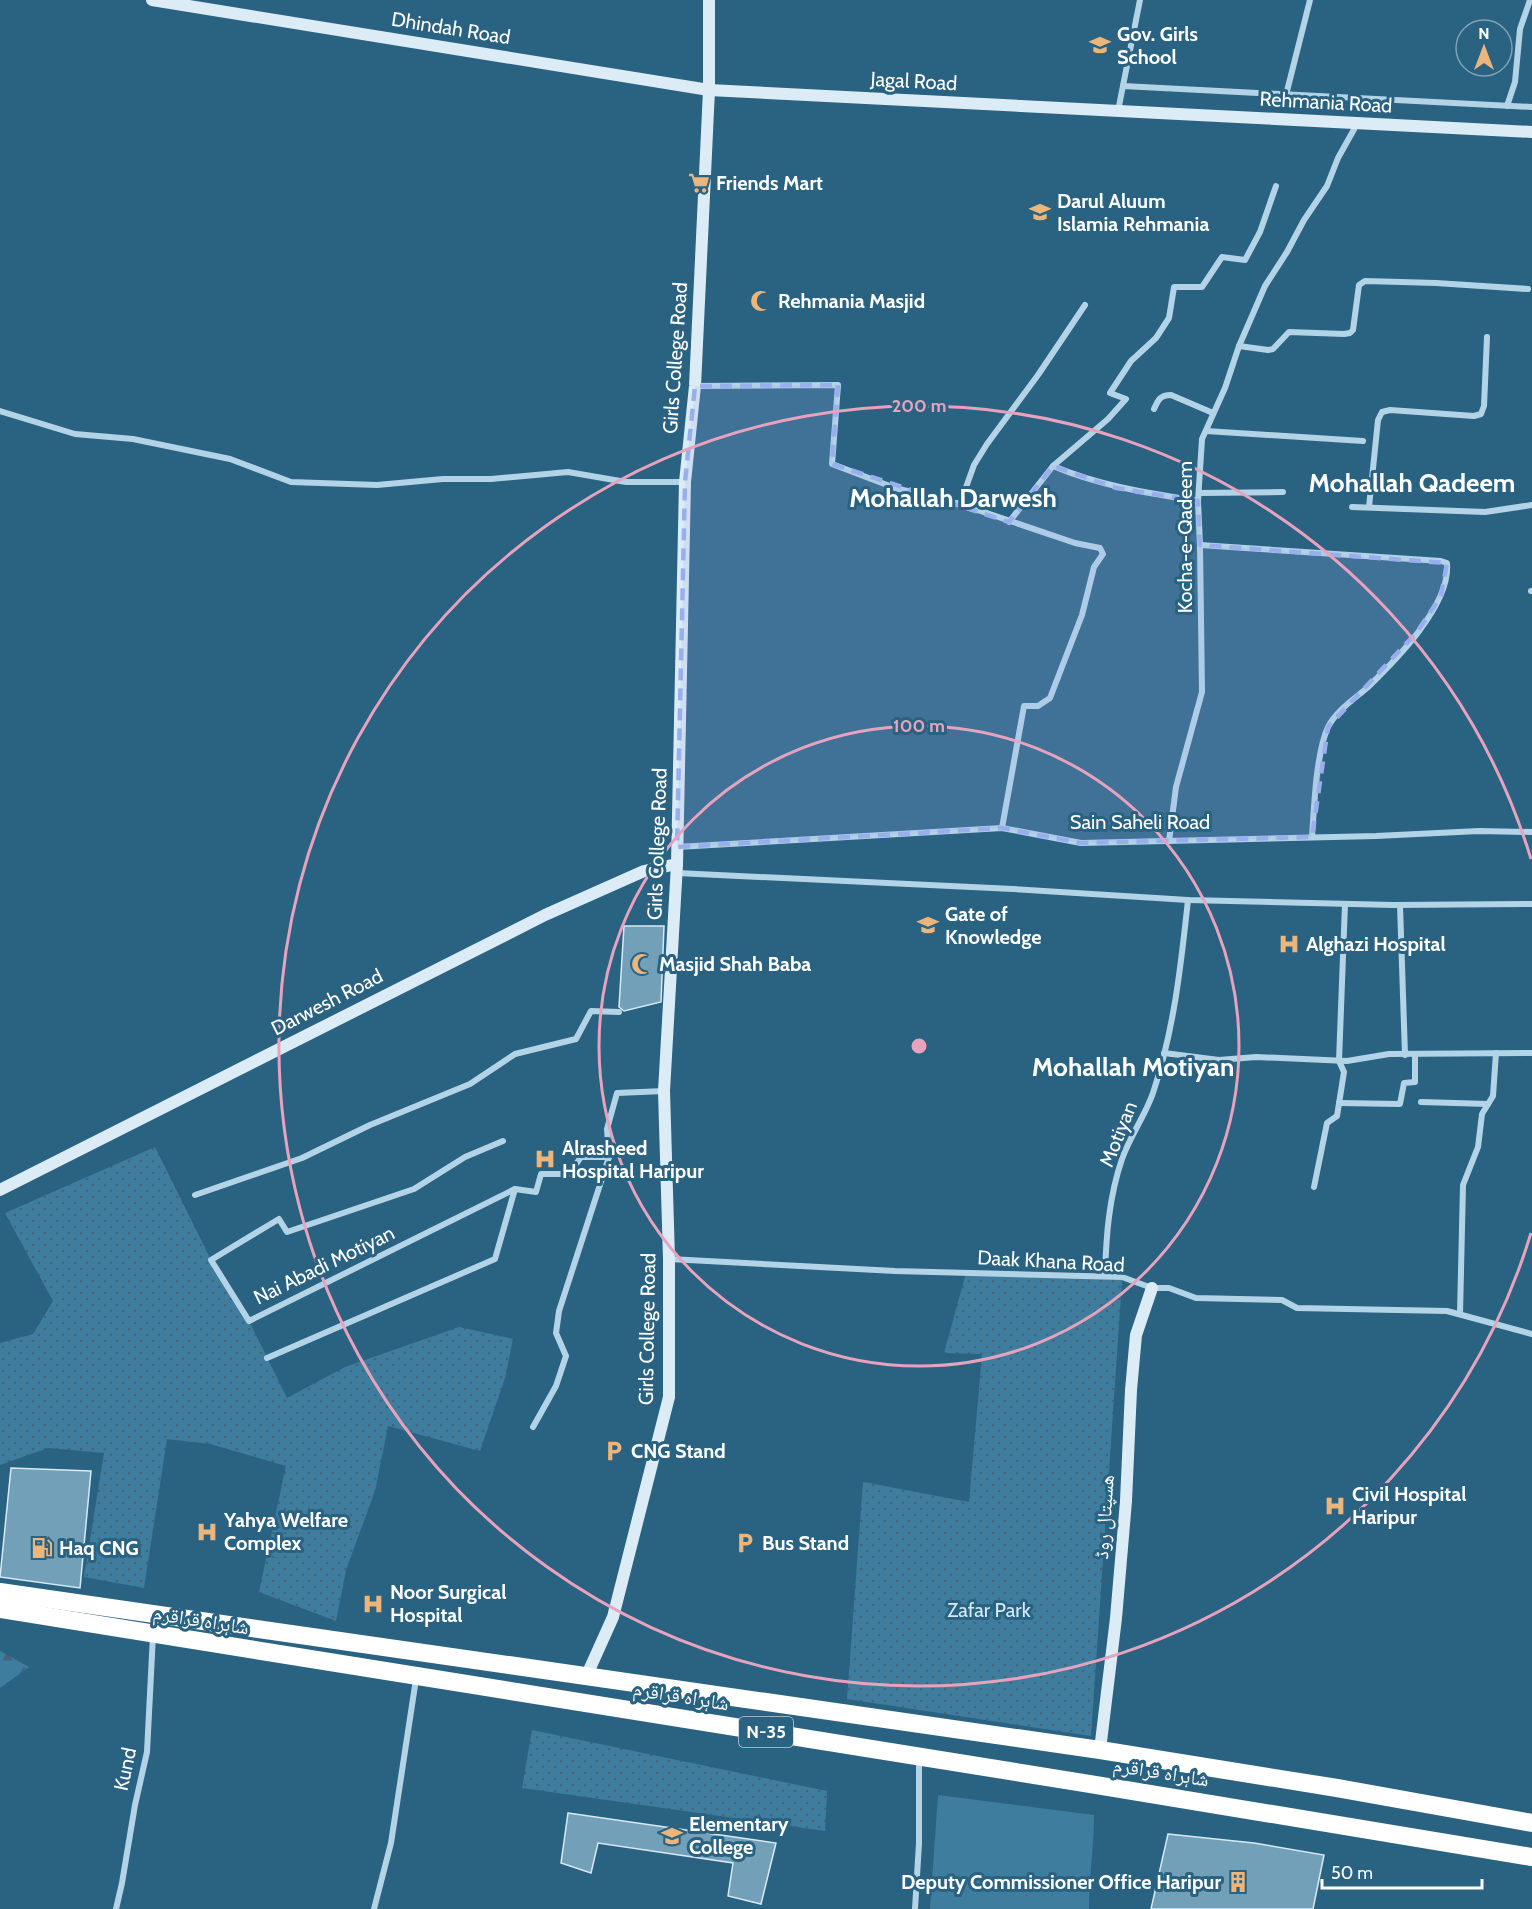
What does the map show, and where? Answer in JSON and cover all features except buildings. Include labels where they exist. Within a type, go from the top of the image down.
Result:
[{"type":"highway","name":"شاہراہ قراقرم","points":[[0,1592],[1100,1750],[1337,1788],[1532,1823]]},
{"type":"highway","name":"شاہراہ قراقرم","points":[[0,1609],[1532,1857]]},
{"type":"main road","name":"Dhindah Road","points":[[152,0],[709,90]]},
{"type":"main road","name":"Girls College Road","points":[[586,1677],[613,1617],[669,1397],[669,1259],[664,1090],[677,868],[685,482],[695,386],[709,90],[710,0]]},
{"type":"main road","name":"Jagal Road","points":[[709,90],[1118,111]]},
{"type":"main road","name":"Rehmania Road","points":[[1118,111],[1532,132]]},
{"type":"main road","name":"Darwesh Road","points":[[0,1190],[545,915],[644,871],[677,868]]},
{"type":"main road","name":"ھسپتال روڈ","points":[[1100,1750],[1116,1618],[1136,1335],[1152,1288]]},
{"type":"street","points":[[1118,111],[1140,0]]},
{"type":"street","points":[[1286,95],[1310,0]]},
{"type":"street","points":[[1507,106],[1515,82],[1520,29],[1530,0]]},
{"type":"street","points":[[1123,86],[1532,107]]},
{"type":"street","name":"Kocha-e-Qadeem","points":[[1169,841],[1176,787],[1202,692],[1198,501],[1203,439],[1265,286],[1327,186],[1338,158],[1358,123]]},
{"type":"street","points":[[1009,522],[1053,466],[1108,419],[1126,399],[1110,393],[1131,361],[1156,338],[1169,318],[1174,287],[1202,287],[1222,257],[1245,260],[1260,232],[1276,186]]},
{"type":"street","points":[[1239,346],[1273,349],[1288,332],[1350,333],[1353,330],[1359,285],[1365,281],[1528,289]]},
{"type":"street","points":[[960,504],[974,465],[987,444],[1085,305]]},
{"type":"street","points":[[1369,507],[1378,420],[1382,412],[1390,410],[1474,416],[1481,414],[1484,406],[1487,337]]},
{"type":"street","points":[[695,386],[838,385],[832,464],[895,488],[960,504],[1075,543],[1100,548],[1102,554],[1094,567],[1082,615],[1050,698],[1038,706],[1024,706],[1002,828]]},
{"type":"street","points":[[1154,409],[1159,398],[1163,395],[1171,395],[1214,413]]},
{"type":"street","points":[[0,411],[75,434],[133,439],[230,459],[291,482],[377,485],[568,472],[626,482],[685,482]]},
{"type":"street","points":[[1206,431],[1363,441]]},
{"type":"street","points":[[1053,466],[1081,478],[1116,488],[1198,501]]},
{"type":"street","points":[[1199,493],[1283,492]]},
{"type":"street","points":[[1352,507],[1485,512],[1532,505]]},
{"type":"street","points":[[1200,545],[1372,555],[1446,563],[1441,596],[1417,632],[1395,659],[1339,713],[1329,727],[1323,745],[1314,799],[1312,837]]},
{"type":"street","name":"Sain Saheli Road","points":[[677,847],[1002,828],[1081,843],[1423,835],[1479,831],[1532,832]]},
{"type":"street","points":[[677,868],[1188,900],[1400,905],[1532,904]]},
{"type":"street","name":"Motiyan","points":[[1105,1276],[1109,1208],[1122,1158],[1152,1094],[1164,1053],[1179,990],[1188,900]]},
{"type":"street","points":[[1314,1187],[1327,1123],[1337,1116],[1344,1072],[1339,1061],[1345,904]]},
{"type":"street","points":[[1400,905],[1405,1055]]},
{"type":"street","points":[[195,1195],[302,1158],[370,1125],[470,1084],[515,1054],[576,1039],[591,1011],[619,1012]]},
{"type":"street","points":[[1164,1053],[1219,1060],[1256,1057],[1339,1061],[1389,1054],[1532,1053]]},
{"type":"street","points":[[1460,1314],[1463,1185],[1478,1147],[1482,1114],[1493,1096],[1496,1053]]},
{"type":"street","points":[[1340,1103],[1400,1104],[1404,1083],[1415,1082],[1415,1055]]},
{"type":"street","points":[[533,1427],[556,1386],[566,1356],[556,1334],[559,1311],[609,1157],[607,1129],[617,1093],[664,1090]]},
{"type":"street","points":[[1421,1102],[1488,1104]]},
{"type":"street","name":"Nai Abadi Motiyan","points":[[503,1141],[465,1157],[414,1189],[287,1232],[279,1220],[211,1260],[249,1321],[515,1189],[536,1192],[541,1174],[569,1174],[581,1157],[609,1157]]},
{"type":"street","points":[[267,1358],[495,1258],[515,1189]]},
{"type":"street","name":"Daak Khana Road","points":[[669,1259],[895,1271],[1122,1277],[1152,1288],[1169,1288],[1196,1298],[1282,1300],[1297,1308],[1447,1311],[1532,1334]]},
{"type":"street","name":"Kund","points":[[116,1909],[147,1752],[153,1635]]},
{"type":"street","points":[[374,1909],[391,1843],[416,1678]]},
{"type":"street","points":[[915,1909],[919,1843],[919,1756]]},
{"type":"highlighted area","points":[[838,385],[832,464],[1009,522],[1053,466],[1116,488],[1198,501],[1200,545],[1447,563],[1441,596],[1417,632],[1328,727],[1312,837],[1081,843],[1002,828],[677,847],[685,482],[695,386]]},
{"type":"green space","points":[[155,1147],[211,1260],[249,1321],[287,1398],[345,1367],[459,1327],[513,1339],[505,1378],[480,1451],[388,1426],[375,1491],[346,1570],[336,1621],[259,1592],[286,1466],[210,1444],[167,1439],[144,1588],[84,1577],[104,1453],[48,1448],[0,1465],[0,1343],[33,1334],[53,1301],[5,1213]]},
{"type":"green space","name":"Zafar Park","points":[[966,1273],[1122,1280],[1091,1736],[847,1699],[863,1482],[969,1502],[982,1354],[944,1353]]},
{"type":"green space","points":[[0,1651],[29,1667],[0,1688]]},
{"type":"green space","points":[[532,1730],[827,1791],[825,1831],[522,1788]]},
{"type":"green space","points":[[938,1795],[1094,1815],[1089,1909],[930,1909]]},
{"type":"place","name":"Gov. Girls School","points":[[1100,45]]},
{"type":"place","name":"Friends Mart","points":[[699,183]]},
{"type":"place","name":"Darul Aluum Islamia Rehmania","points":[[1040,212]]},
{"type":"place","name":"Rehmania Masjid","points":[[761,301]]},
{"type":"place","name":"Gate of Knowledge","points":[[928,925]]},
{"type":"place","name":"Alghazi Hospital","points":[[1289,944]]},
{"type":"place","name":"Masjid Shah Baba","points":[[642,964]]},
{"type":"place","name":"Alrasheed Hospital Haripur","points":[[545,1159]]},
{"type":"place","name":"CNG Stand","points":[[614,1451]]},
{"type":"place","name":"Civil Hospital Haripur","points":[[1335,1506]]},
{"type":"place","name":"Yahya Welfare Complex","points":[[207,1532]]},
{"type":"place","name":"Bus Stand","points":[[745,1543]]},
{"type":"place","name":"Haq CNG","points":[[42,1548]]},
{"type":"place","name":"Noor Surgical Hospital","points":[[373,1604]]},
{"type":"place","name":"Elementary College","points":[[672,1836]]},
{"type":"place","name":"Deputy Commissioner Office Haripur","points":[[1238,1882]]},
{"type":"district","name":"Mohallah Qadeem","points":[[1412,483]]},
{"type":"district","name":"Mohallah Darwesh","points":[[953,498]]},
{"type":"district","name":"Mohallah Motiyan","points":[[1133,1067]]}]
